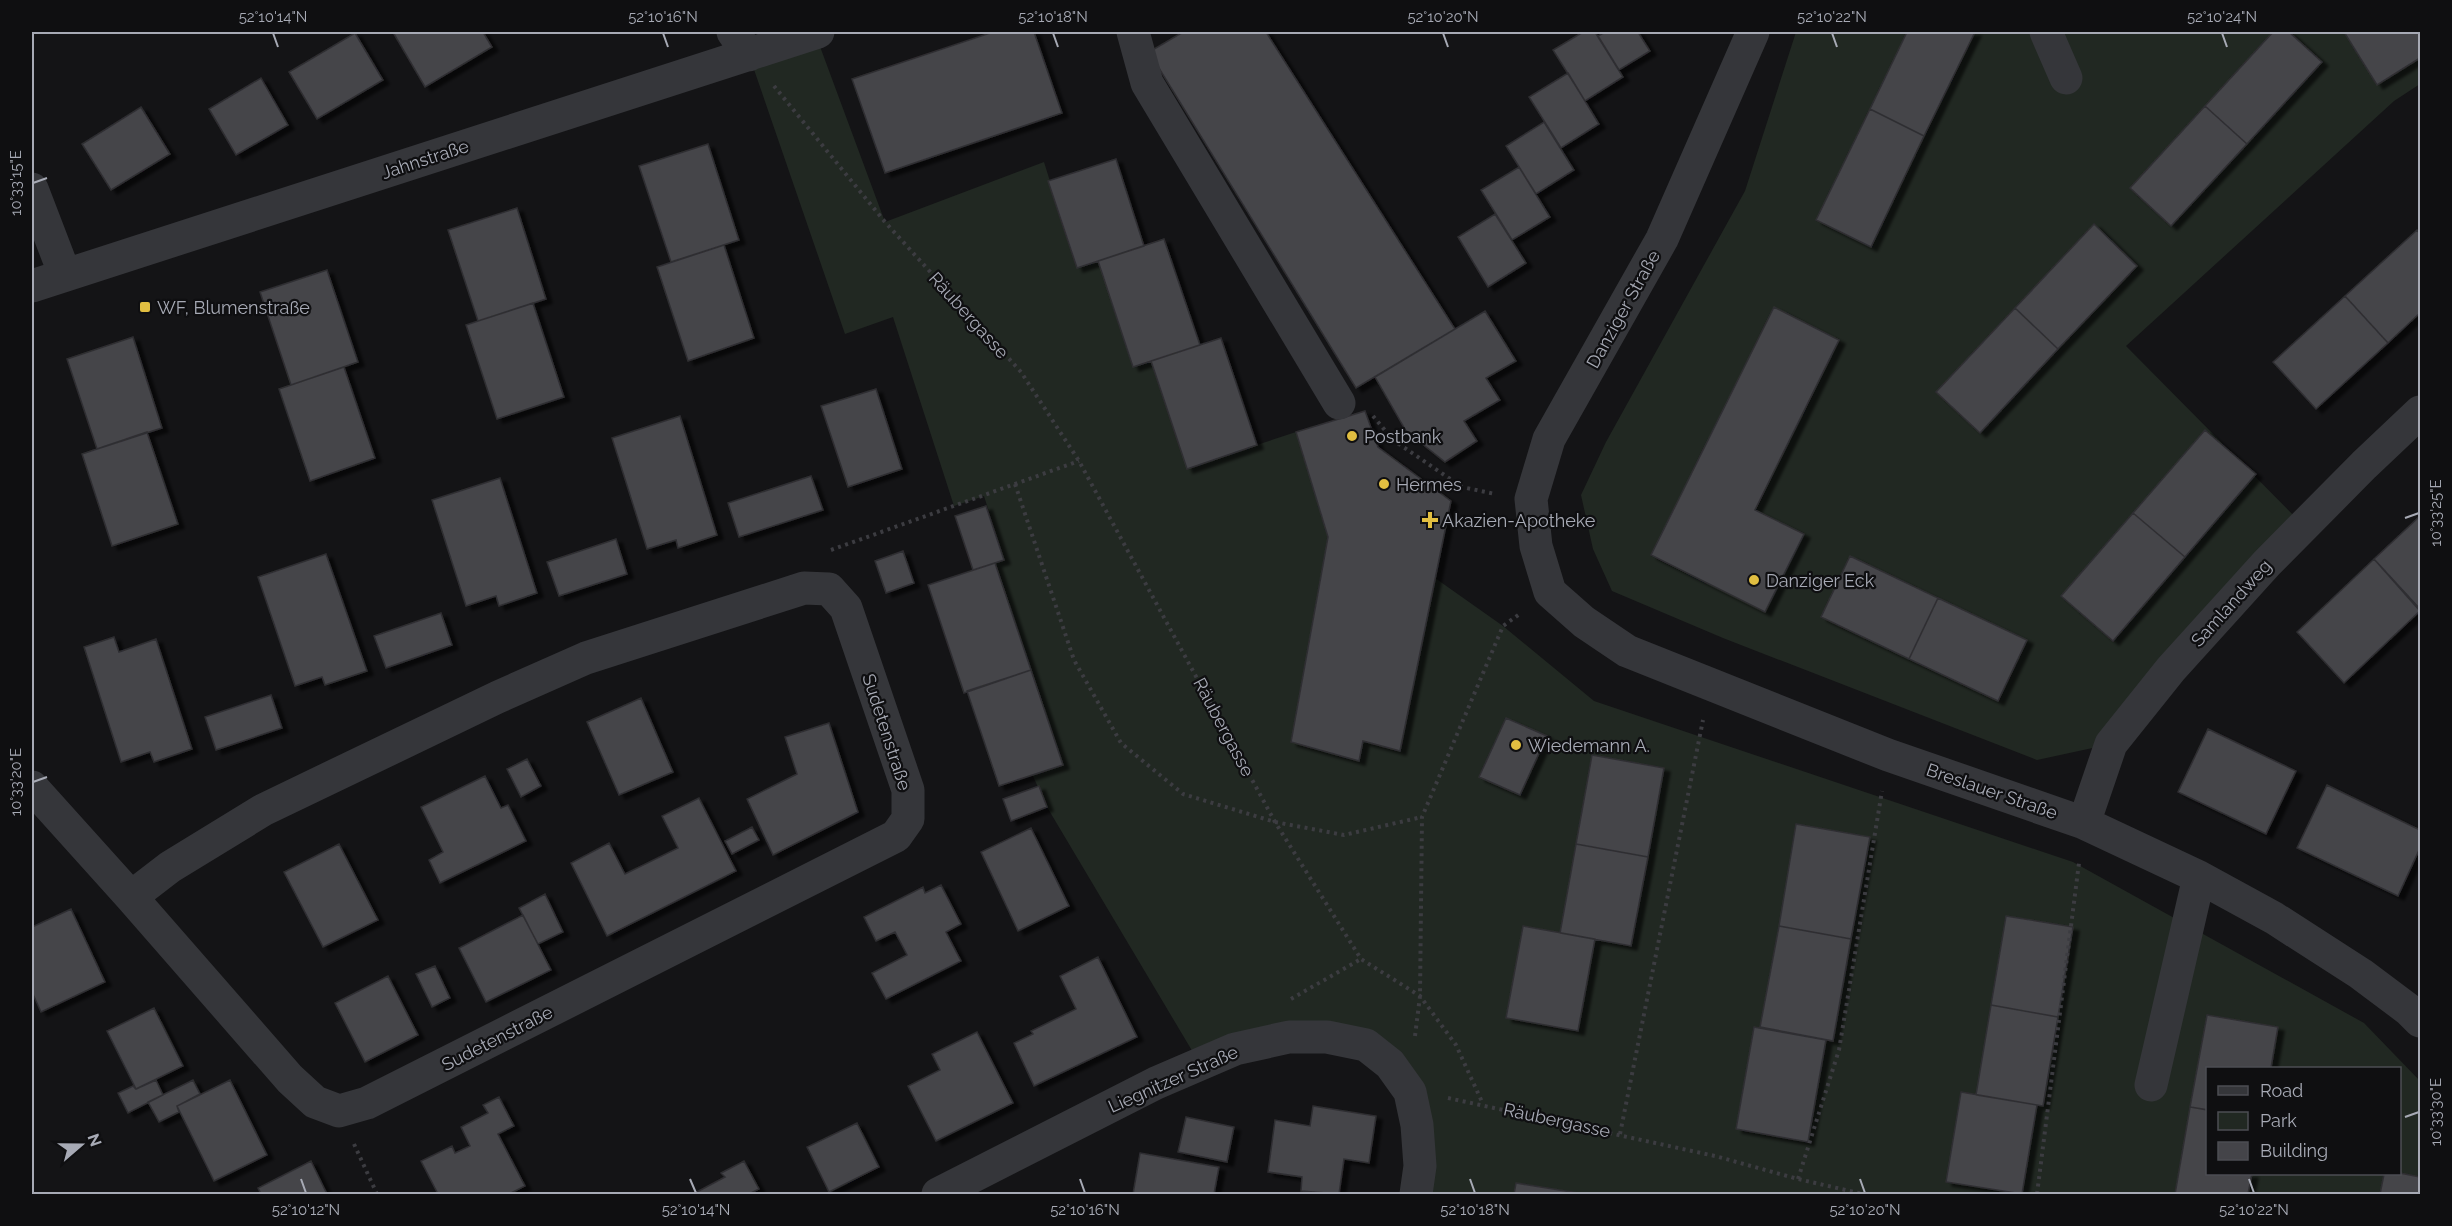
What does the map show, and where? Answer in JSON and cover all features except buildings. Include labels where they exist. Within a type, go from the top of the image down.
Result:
[{"type":"street","name":"Jahnstraße","points":[[32,286],[741,43],[818,32]]},
{"type":"street","points":[[1133,32],[1147,83],[1339,403]]},
{"type":"street","name":"Danziger Straße","points":[[1550,592],[1536,546],[1531,499],[1550,439],[1662,239],[1753,32]]},
{"type":"street","points":[[2046,32],[2066,78]]},
{"type":"street","points":[[32,189],[65,275]]},
{"type":"street","name":"Samlandweg","points":[[2084,823],[2111,744],[2171,669],[2267,562],[2356,472],[2421,412]]},
{"type":"street","points":[[131,897],[170,867],[263,810],[586,658],[804,588],[829,589]]},
{"type":"street","name":"Sudetenstraße","points":[[339,1111],[367,1104],[896,836],[908,819],[909,790],[846,608],[829,589]]},
{"type":"street","name":"Breslauer Straße","points":[[1550,592],[1584,622],[1627,651],[1709,686],[1888,755],[2084,823],[2199,877],[2274,918],[2417,1010]]},
{"type":"street","points":[[32,787],[290,1079],[315,1101],[339,1111]]},
{"type":"street","points":[[2151,1085],[2199,877]]},
{"type":"street","name":"Liegnitzer Straße","points":[[938,1194],[1156,1083],[1235,1049],[1289,1037],[1318,1037],[1366,1045],[1390,1064],[1410,1092],[1418,1125],[1420,1166],[1416,1194]]},
{"type":"path","name":"Räubergasse","points":[[741,43],[885,222],[1021,372],[1079,461],[1275,822],[1361,959],[1420,996],[1456,1045],[1483,1104],[1715,1156],[1845,1192],[1863,1194]]},
{"type":"path","points":[[1372,414],[1393,440],[1462,487],[1531,499]]},
{"type":"path","points":[[829,589],[830,551],[1079,461]]},
{"type":"path","points":[[1015,484],[1074,660],[1121,743],[1183,794],[1275,822],[1344,835],[1422,818]]},
{"type":"path","points":[[1420,996],[1422,818],[1503,626],[1550,592]]},
{"type":"path","points":[[1620,1134],[1709,686]]},
{"type":"path","points":[[1798,1179],[1839,1050],[1888,755]]},
{"type":"path","points":[[2037,1194],[2084,823]]},
{"type":"path","points":[[339,1111],[377,1194]]},
{"type":"green space","points":[[1796,32],[2420,32],[2420,84],[2394,101],[2126,346],[2304,526],[2111,744],[2037,760],[1723,638],[1612,591],[1593,549],[1581,495],[1606,442],[1745,191]]},
{"type":"green space","points":[[815,33],[885,222],[1044,162],[1077,268],[1098,261],[1133,367],[1151,361],[1187,468],[1296,432],[1328,537],[1292,742],[1363,741],[1400,751],[1435,578],[1503,626],[1594,701],[2073,862],[2364,1023],[2420,1081],[2420,1194],[1416,1194],[1417,1125],[1366,1045],[1194,1054],[1047,807],[1032,774],[1062,764],[995,563],[1004,559],[984,496],[954,506],[893,317],[845,334],[749,55]]},
{"type":"place","name":"WF, Blumenstraße","points":[[145,307]]},
{"type":"place","name":"Postbank","points":[[1352,436]]},
{"type":"place","name":"Hermes","points":[[1384,484]]},
{"type":"place","name":"Akazien-Apotheke","points":[[1430,520]]},
{"type":"place","name":"Danziger Eck","points":[[1754,580]]},
{"type":"place","name":"Wiedemann A.","points":[[1516,745]]}]
